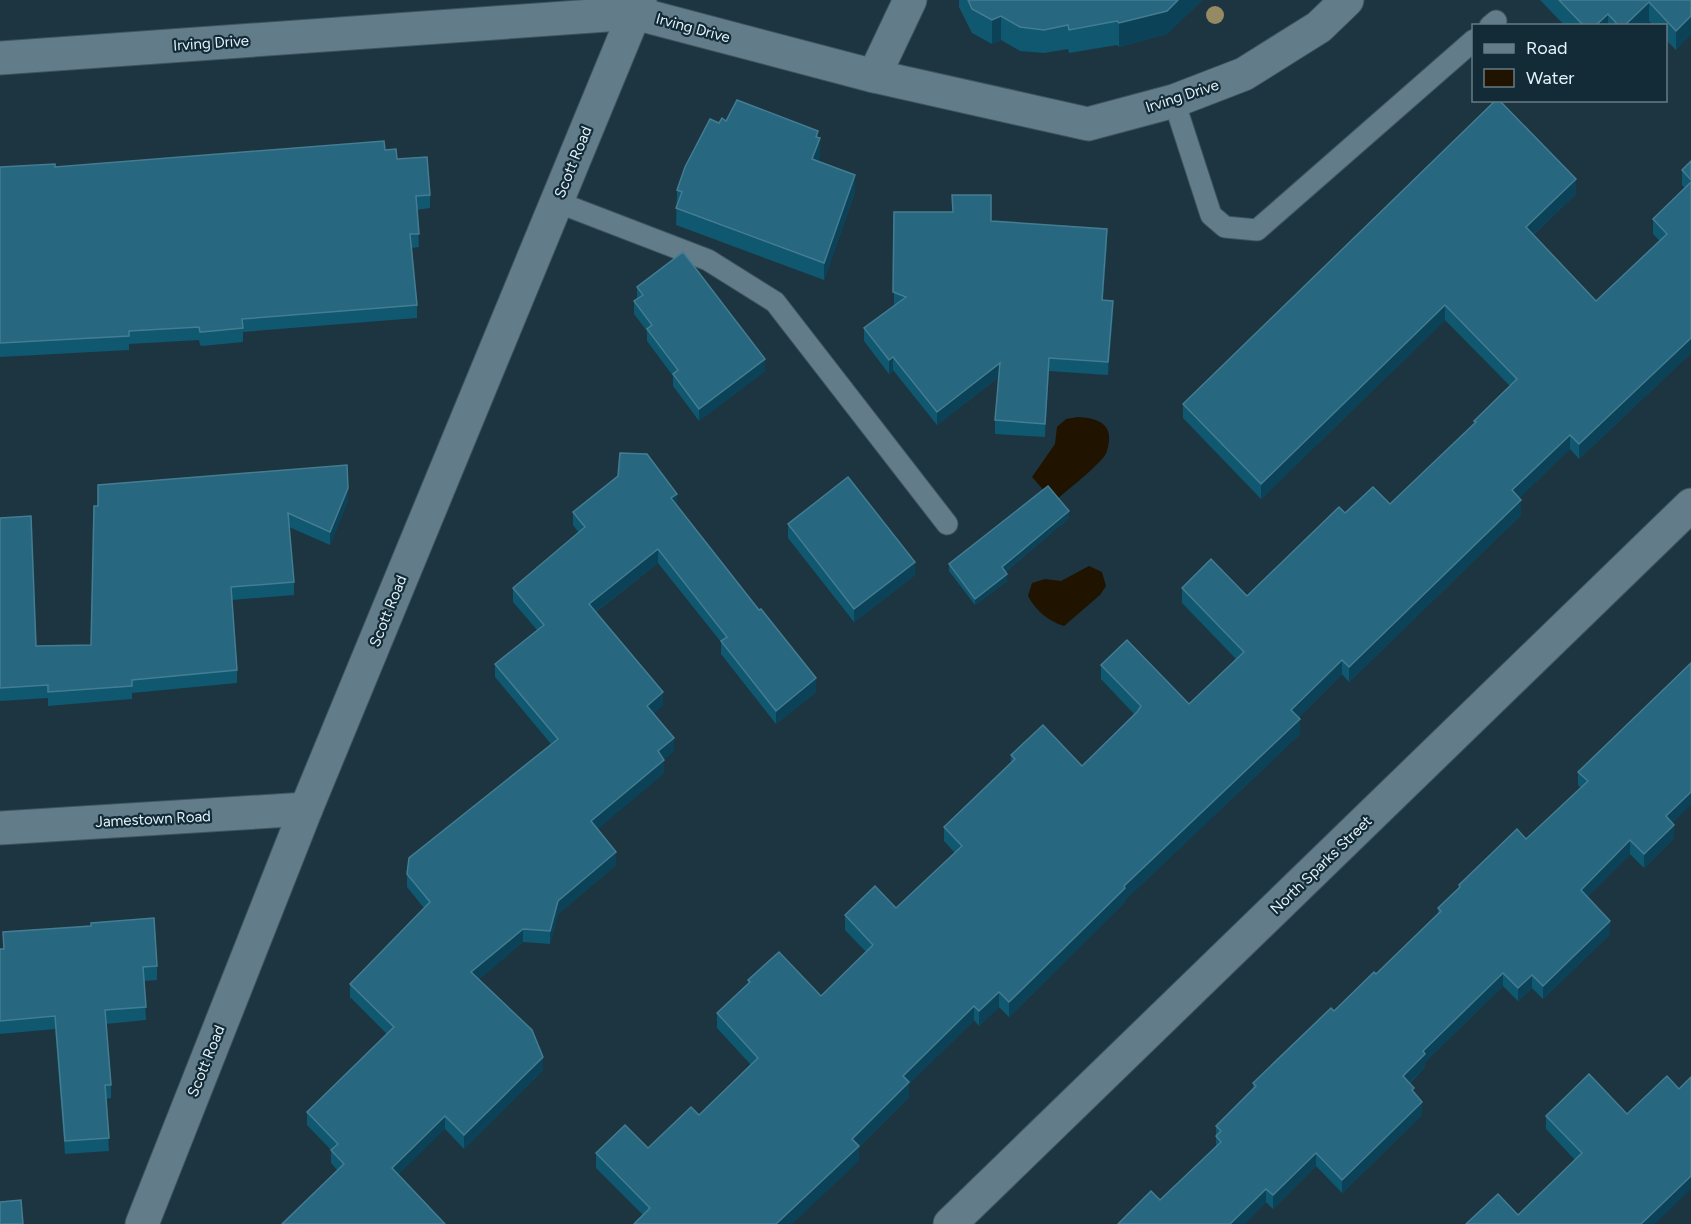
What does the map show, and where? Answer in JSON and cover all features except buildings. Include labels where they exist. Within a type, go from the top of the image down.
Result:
[{"type":"street","points":[[874,76],[910,0]]},
{"type":"street","name":"Irving Drive","points":[[0,58],[638,6],[874,76],[1088,124],[1174,101],[1244,74],[1319,27],[1347,0]]},
{"type":"street","name":"Scott Road","points":[[142,1224],[306,809],[638,6]]},
{"type":"street","name":"North Sparks Street","points":[[951,1224],[1691,505]]},
{"type":"street","name":"Jamestown Road","points":[[0,828],[306,809]]},
{"type":"lane","points":[[1174,101],[1211,215],[1225,226],[1257,230],[1472,41]]},
{"type":"lane","points":[[557,202],[708,260],[775,302],[946,524]]},
{"type":"water","points":[[1089,418],[1104,425],[1109,434],[1107,450],[1098,464],[1054,502],[1032,477],[1055,444],[1057,427],[1066,419]]},
{"type":"water","points":[[1089,566],[1102,572],[1106,586],[1100,595],[1064,626],[1043,615],[1028,596],[1032,583],[1045,579],[1061,581]]}]
